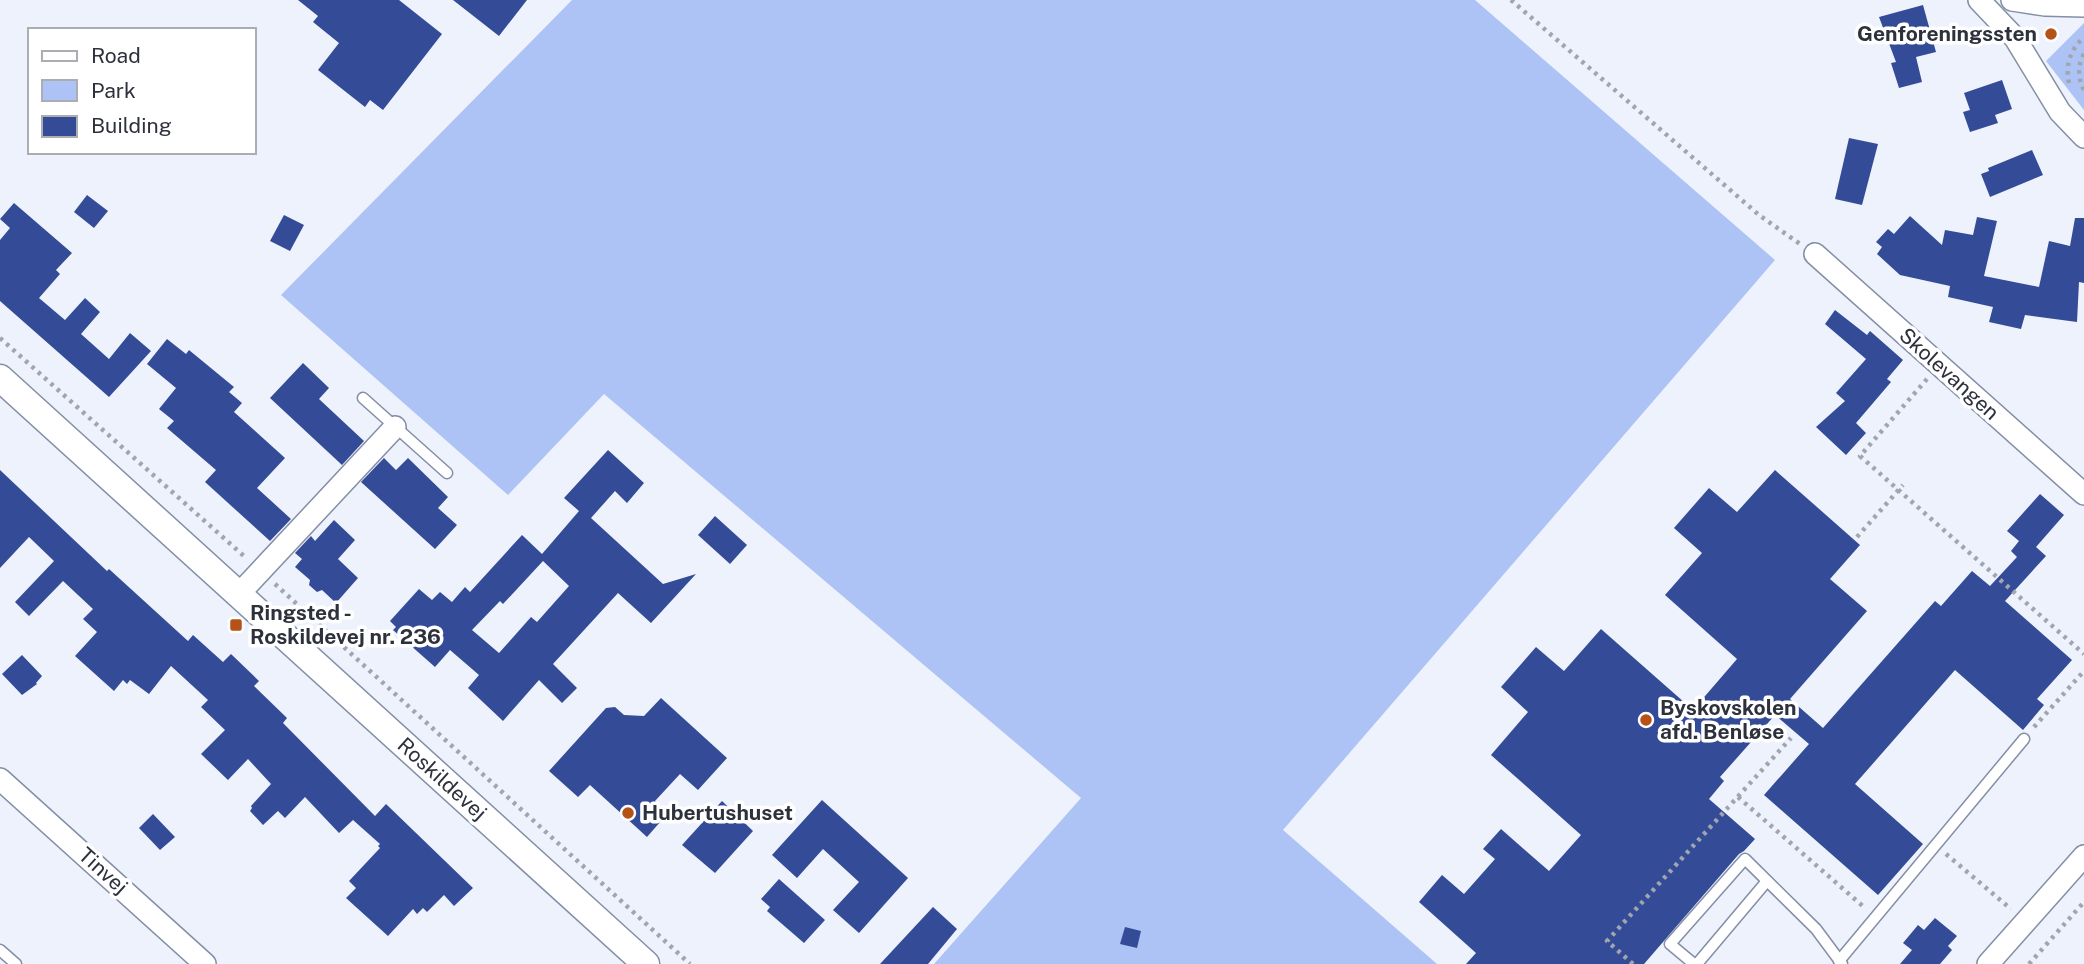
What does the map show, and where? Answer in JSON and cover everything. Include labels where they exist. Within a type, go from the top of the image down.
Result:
[{"type":"street","points":[[1979,0],[2015,38],[2060,112],[2084,137]]},
{"type":"street","points":[[2015,38],[2022,2],[2084,6]]},
{"type":"street","name":"Skolevangen","points":[[1815,254],[2084,494]]},
{"type":"street","name":"Roskildevej","points":[[0,378],[646,964]]},
{"type":"street","points":[[239,594],[395,427]]},
{"type":"street","name":"Tinvej","points":[[0,779],[205,964]]},
{"type":"street","points":[[1988,964],[2084,856]]},
{"type":"lane","points":[[363,398],[447,473]]},
{"type":"lane","points":[[1767,881],[1696,964],[1670,944],[1745,859],[1816,929],[1840,963],[2024,739]]},
{"type":"lane","points":[[0,950],[16,964]]},
{"type":"path","points":[[1511,0],[1759,215],[1815,254]]},
{"type":"path","points":[[2072,90],[2067,76],[2068,61],[2084,37]]},
{"type":"path","points":[[2075,47],[2084,54],[2080,61],[2079,76],[2084,90]]},
{"type":"path","points":[[0,338],[260,571],[690,964]]},
{"type":"path","points":[[1940,365],[1860,456],[2084,654]]},
{"type":"path","points":[[1857,537],[1903,485]]},
{"type":"path","points":[[2024,739],[2084,671]]},
{"type":"path","points":[[1633,964],[1607,941],[1791,738]]},
{"type":"path","points":[[1738,797],[1876,917]]},
{"type":"path","points":[[1937,846],[2049,942]]},
{"type":"path","points":[[2029,964],[2084,902]]},
{"type":"green space","points":[[572,0],[1475,0],[1775,260],[1283,830],[1437,964],[934,964],[1081,798],[604,394],[508,495],[281,295]]},
{"type":"green space","points":[[2084,23],[2084,110],[2046,61]]},
{"type":"building","points":[[298,0],[399,0],[442,34],[383,110],[370,100],[365,107],[318,70],[339,43],[313,22],[318,16]]},
{"type":"building","points":[[453,0],[527,0],[499,36]]},
{"type":"building","points":[[1923,5],[1936,52],[1916,57],[1922,82],[1899,88],[1891,63],[1896,62],[1879,17]]},
{"type":"building","points":[[2002,80],[2012,109],[1995,115],[1998,123],[1970,132],[1963,112],[1970,110],[1964,93]]},
{"type":"building","points":[[1849,138],[1878,144],[1862,205],[1835,199]]},
{"type":"building","points":[[2032,150],[2043,175],[1990,197],[1981,174],[1989,171],[1988,168]]},
{"type":"building","points":[[87,195],[108,211],[94,228],[74,212]]},
{"type":"building","points":[[14,203],[72,253],[56,270],[60,274],[39,298],[65,320],[85,298],[100,312],[81,334],[109,359],[130,333],[151,351],[109,397],[0,301],[0,240],[10,228],[0,219]]},
{"type":"building","points":[[284,215],[304,225],[290,251],[270,241]]},
{"type":"building","points":[[1910,216],[1942,245],[1945,230],[1973,235],[1977,217],[1997,221],[1984,276],[2039,287],[2049,241],[2070,246],[2075,218],[2084,218],[2084,283],[2079,282],[2077,322],[2025,315],[2021,329],[1989,322],[1993,307],[1948,297],[1950,286],[1900,275],[1877,254],[1882,247],[1876,242],[1888,229],[1894,234]]},
{"type":"building","points":[[1835,310],[1867,335],[1870,331],[1903,360],[1887,379],[1891,382],[1856,423],[1866,433],[1846,455],[1816,427],[1845,401],[1836,393],[1866,359],[1825,324]]},
{"type":"building","points":[[167,339],[186,354],[189,350],[234,387],[229,392],[242,403],[234,412],[285,458],[257,488],[291,519],[270,541],[205,482],[216,470],[167,428],[174,421],[159,409],[176,388],[147,364]]},
{"type":"building","points":[[303,363],[329,388],[319,399],[364,441],[342,465],[270,398]]},
{"type":"building","points":[[608,450],[644,483],[627,503],[615,491],[591,518],[663,584],[696,574],[651,623],[618,593],[553,664],[577,688],[562,703],[539,680],[503,721],[468,688],[479,675],[450,650],[435,667],[393,630],[396,627],[390,621],[419,589],[432,600],[440,592],[452,602],[465,587],[470,592],[522,535],[542,554],[579,511],[564,498]],"holes":[[[543,561],[569,586],[537,622],[531,617],[499,653],[472,630],[500,601],[503,604]]]},
{"type":"building","points":[[384,458],[396,470],[408,458],[448,497],[438,508],[457,525],[435,549],[361,482]]},
{"type":"building","points":[[0,470],[107,571],[109,569],[188,641],[193,635],[223,662],[231,654],[259,681],[254,686],[287,718],[283,723],[375,816],[386,804],[473,888],[454,906],[444,895],[427,912],[423,908],[417,914],[413,909],[388,936],[346,898],[356,888],[349,881],[380,848],[380,844],[353,820],[339,833],[305,797],[285,818],[278,811],[263,825],[250,811],[251,806],[271,784],[248,759],[228,780],[201,754],[225,730],[201,707],[208,700],[171,666],[149,694],[130,680],[127,684],[123,680],[114,691],[75,656],[97,632],[83,619],[93,609],[63,581],[29,616],[15,602],[54,561],[29,537],[0,568]]},
{"type":"building","name":"Byskovskolen afd. Benløse","points":[[1775,470],[1860,545],[1830,579],[1867,611],[1790,699],[1823,728],[1935,601],[1941,606],[1972,571],[1990,586],[2017,557],[2011,551],[2019,541],[2007,531],[2040,494],[2064,515],[2036,547],[2046,556],[2005,601],[2072,660],[2037,699],[2044,705],[2023,730],[1955,670],[1855,784],[1923,844],[1878,895],[1764,795],[1809,744],[1775,715],[1720,777],[1724,781],[1709,799],[1755,839],[1644,964],[1466,964],[1476,953],[1419,902],[1442,875],[1464,894],[1495,859],[1483,849],[1501,829],[1549,871],[1581,835],[1491,755],[1528,712],[1501,687],[1536,647],[1564,671],[1601,629],[1693,710],[1737,659],[1665,595],[1702,553],[1674,528],[1709,488],[1737,512]]},
{"type":"building","points":[[715,516],[747,545],[730,564],[698,535]]},
{"type":"building","points":[[334,520],[355,540],[338,559],[358,578],[336,603],[322,590],[317,592],[309,585],[310,580],[295,567],[302,559],[295,553],[311,536],[315,541]]},
{"type":"building","points":[[22,655],[42,676],[37,684],[22,695],[2,674]]},
{"type":"building","points":[[661,698],[727,758],[698,790],[680,774],[655,801],[668,813],[647,837],[590,785],[578,797],[549,771],[606,708],[615,707],[624,715],[644,716]]},
{"type":"building","points":[[822,800],[908,878],[859,933],[833,910],[859,882],[823,849],[797,878],[772,855]]},
{"type":"building","points":[[722,801],[753,831],[715,873],[682,845]]},
{"type":"building","points":[[153,814],[175,837],[160,850],[139,828]]},
{"type":"building","points":[[779,879],[825,920],[804,943],[767,911],[770,907],[761,899]]},
{"type":"building","points":[[933,907],[957,929],[928,964],[880,964]]},
{"type":"building","points":[[1935,918],[1957,936],[1948,946],[1952,950],[1940,964],[1900,964],[1912,950],[1903,943],[1918,925],[1924,930]]},
{"type":"building","points":[[1125,927],[1141,931],[1137,948],[1120,944]]},
{"type":"place","name":"Genforeningssten","points":[[2051,34]]},
{"type":"place","name":"Ringsted - Roskildevej nr. 236","points":[[236,625]]},
{"type":"place","name":"Byskovskolen afd. Benløse","points":[[1646,720]]},
{"type":"place","name":"Hubertushuset","points":[[628,813]]}]
